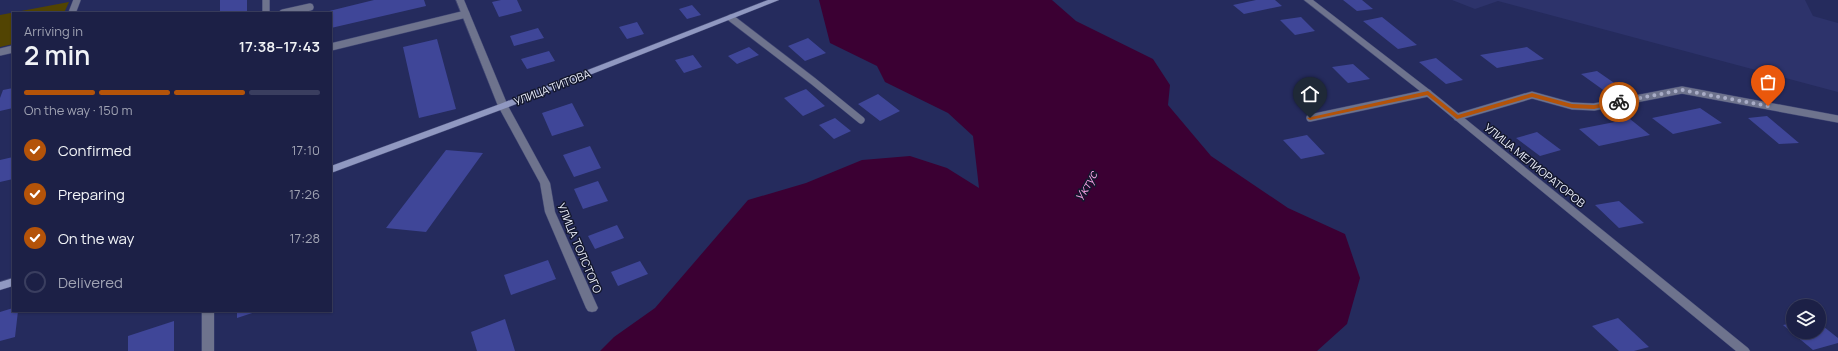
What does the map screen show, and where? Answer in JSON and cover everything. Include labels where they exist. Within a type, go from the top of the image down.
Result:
[{"type":"street","name":"УЛИЦА ТОЛСТОГО","points":[[460,0],[503,106],[545,183],[550,212],[592,308]]},
{"type":"street","name":"УЛИЦА МЕЛИОРАТОРОВ","points":[[1308,0],[1428,93],[1744,351]]},
{"type":"street","name":"УЛИЦА ТИТОВА","points":[[332,170],[503,106],[773,1]]},
{"type":"street","points":[[0,286],[12,282]]},
{"type":"street","points":[[208,312],[208,351]]},
{"type":"lane","points":[[72,12],[77,0]]},
{"type":"lane","points":[[266,0],[266,12]]},
{"type":"lane","points":[[288,12],[310,7]]},
{"type":"lane","points":[[332,47],[466,14]]},
{"type":"lane","points":[[731,18],[798,70],[830,92],[861,120]]},
{"type":"lane","points":[[0,52],[12,49]]},
{"type":"lane","points":[[1457,117],[1532,95],[1572,106],[1594,107],[1682,90],[1838,119]]},
{"type":"lane","points":[[1310,118],[1428,93]]},
{"type":"shaded area","points":[[1452,0],[1805,0],[1813,16],[1838,23],[1838,92],[1498,1],[1475,9]]},
{"type":"shaded area","points":[[69,2],[64,12],[16,12]]},
{"type":"shaded area","points":[[12,13],[12,44],[0,47],[0,15]]},
{"type":"water","name":"Уктус","points":[[819,0],[1052,0],[1076,21],[1153,59],[1170,85],[1168,105],[1211,156],[1288,208],[1345,234],[1360,278],[1347,324],[1317,351],[600,351],[614,337],[655,308],[748,200],[806,183],[862,160],[910,156],[947,168],[979,188],[973,136],[948,113],[885,82],[877,66],[830,43]]},
{"type":"building","points":[[220,0],[247,0],[247,12],[220,12]]},
{"type":"building","points":[[374,0],[424,0],[426,6],[332,28],[332,12],[325,12]]},
{"type":"building","points":[[501,0],[517,0],[522,11],[499,17],[492,2]]},
{"type":"building","points":[[1256,0],[1275,0],[1282,6],[1244,14],[1233,5]]},
{"type":"building","points":[[1343,0],[1362,0],[1373,9],[1357,11]]},
{"type":"building","points":[[692,5],[701,15],[687,19],[679,9]]},
{"type":"building","points":[[1301,17],[1315,31],[1295,35],[1280,20]]},
{"type":"building","points":[[1382,17],[1417,45],[1398,49],[1363,21]]},
{"type":"building","points":[[637,22],[644,34],[627,39],[619,27]]},
{"type":"building","points":[[538,28],[544,38],[514,46],[510,36]]},
{"type":"building","points":[[808,38],[826,53],[805,61],[788,46]]},
{"type":"building","points":[[437,39],[456,109],[419,118],[403,47]]},
{"type":"building","points":[[749,47],[759,55],[737,64],[728,56]]},
{"type":"building","points":[[1527,47],[1544,59],[1497,68],[1480,55]]},
{"type":"building","points":[[549,51],[555,61],[527,69],[521,59]]},
{"type":"building","points":[[693,55],[702,67],[684,73],[675,60]]},
{"type":"building","points":[[1436,58],[1463,80],[1446,84],[1419,62]]},
{"type":"building","points":[[1353,64],[1370,79],[1348,83],[1332,67]]},
{"type":"building","points":[[1597,71],[1630,94],[1613,97],[1581,74]]},
{"type":"building","points":[[12,88],[12,108],[0,111],[0,98],[3,90]]},
{"type":"building","points":[[806,89],[825,106],[803,116],[784,98]]},
{"type":"building","points":[[878,94],[900,111],[880,121],[858,104]]},
{"type":"building","points":[[572,103],[584,126],[552,136],[542,113]]},
{"type":"building","points":[[1700,108],[1722,123],[1673,134],[1652,118]]},
{"type":"building","points":[[1767,116],[1799,143],[1779,144],[1748,118]]},
{"type":"building","points":[[835,118],[851,131],[834,139],[819,125]]},
{"type":"building","points":[[1630,119],[1650,135],[1599,146],[1579,129]]},
{"type":"building","points":[[1537,132],[1561,150],[1540,156],[1516,138]]},
{"type":"building","points":[[1307,135],[1325,154],[1301,159],[1283,140]]},
{"type":"building","points":[[590,146],[601,168],[574,177],[563,155]]},
{"type":"building","points":[[446,150],[483,153],[426,232],[386,228]]},
{"type":"building","points":[[12,157],[12,179],[0,182],[0,160]]},
{"type":"building","points":[[598,181],[608,201],[583,209],[574,189]]},
{"type":"building","points":[[1619,201],[1644,223],[1619,228],[1595,205]]},
{"type":"building","points":[[617,225],[624,238],[595,249],[588,236]]},
{"type":"building","points":[[548,260],[556,279],[511,295],[504,275]]},
{"type":"building","points":[[640,261],[648,274],[618,286],[611,272]]},
{"type":"building","points":[[12,308],[12,312],[18,312],[15,337],[0,341],[0,312]]},
{"type":"building","points":[[237,312],[255,312],[237,318]]},
{"type":"building","points":[[1618,318],[1649,347],[1634,351],[1619,351],[1592,326]]},
{"type":"building","points":[[505,319],[515,351],[477,351],[471,332]]},
{"type":"building","points":[[174,321],[174,351],[128,351],[128,336]]},
{"type":"building","points":[[1826,329],[1838,338],[1838,343],[1813,350],[1800,339],[1826,339]]},
{"type":"way so far","points":[[1619,102],[1682,90],[1768,106]]},
{"type":"route","points":[[1310,118],[1428,93],[1457,117],[1532,95],[1572,106],[1594,107],[1619,102]]}]
